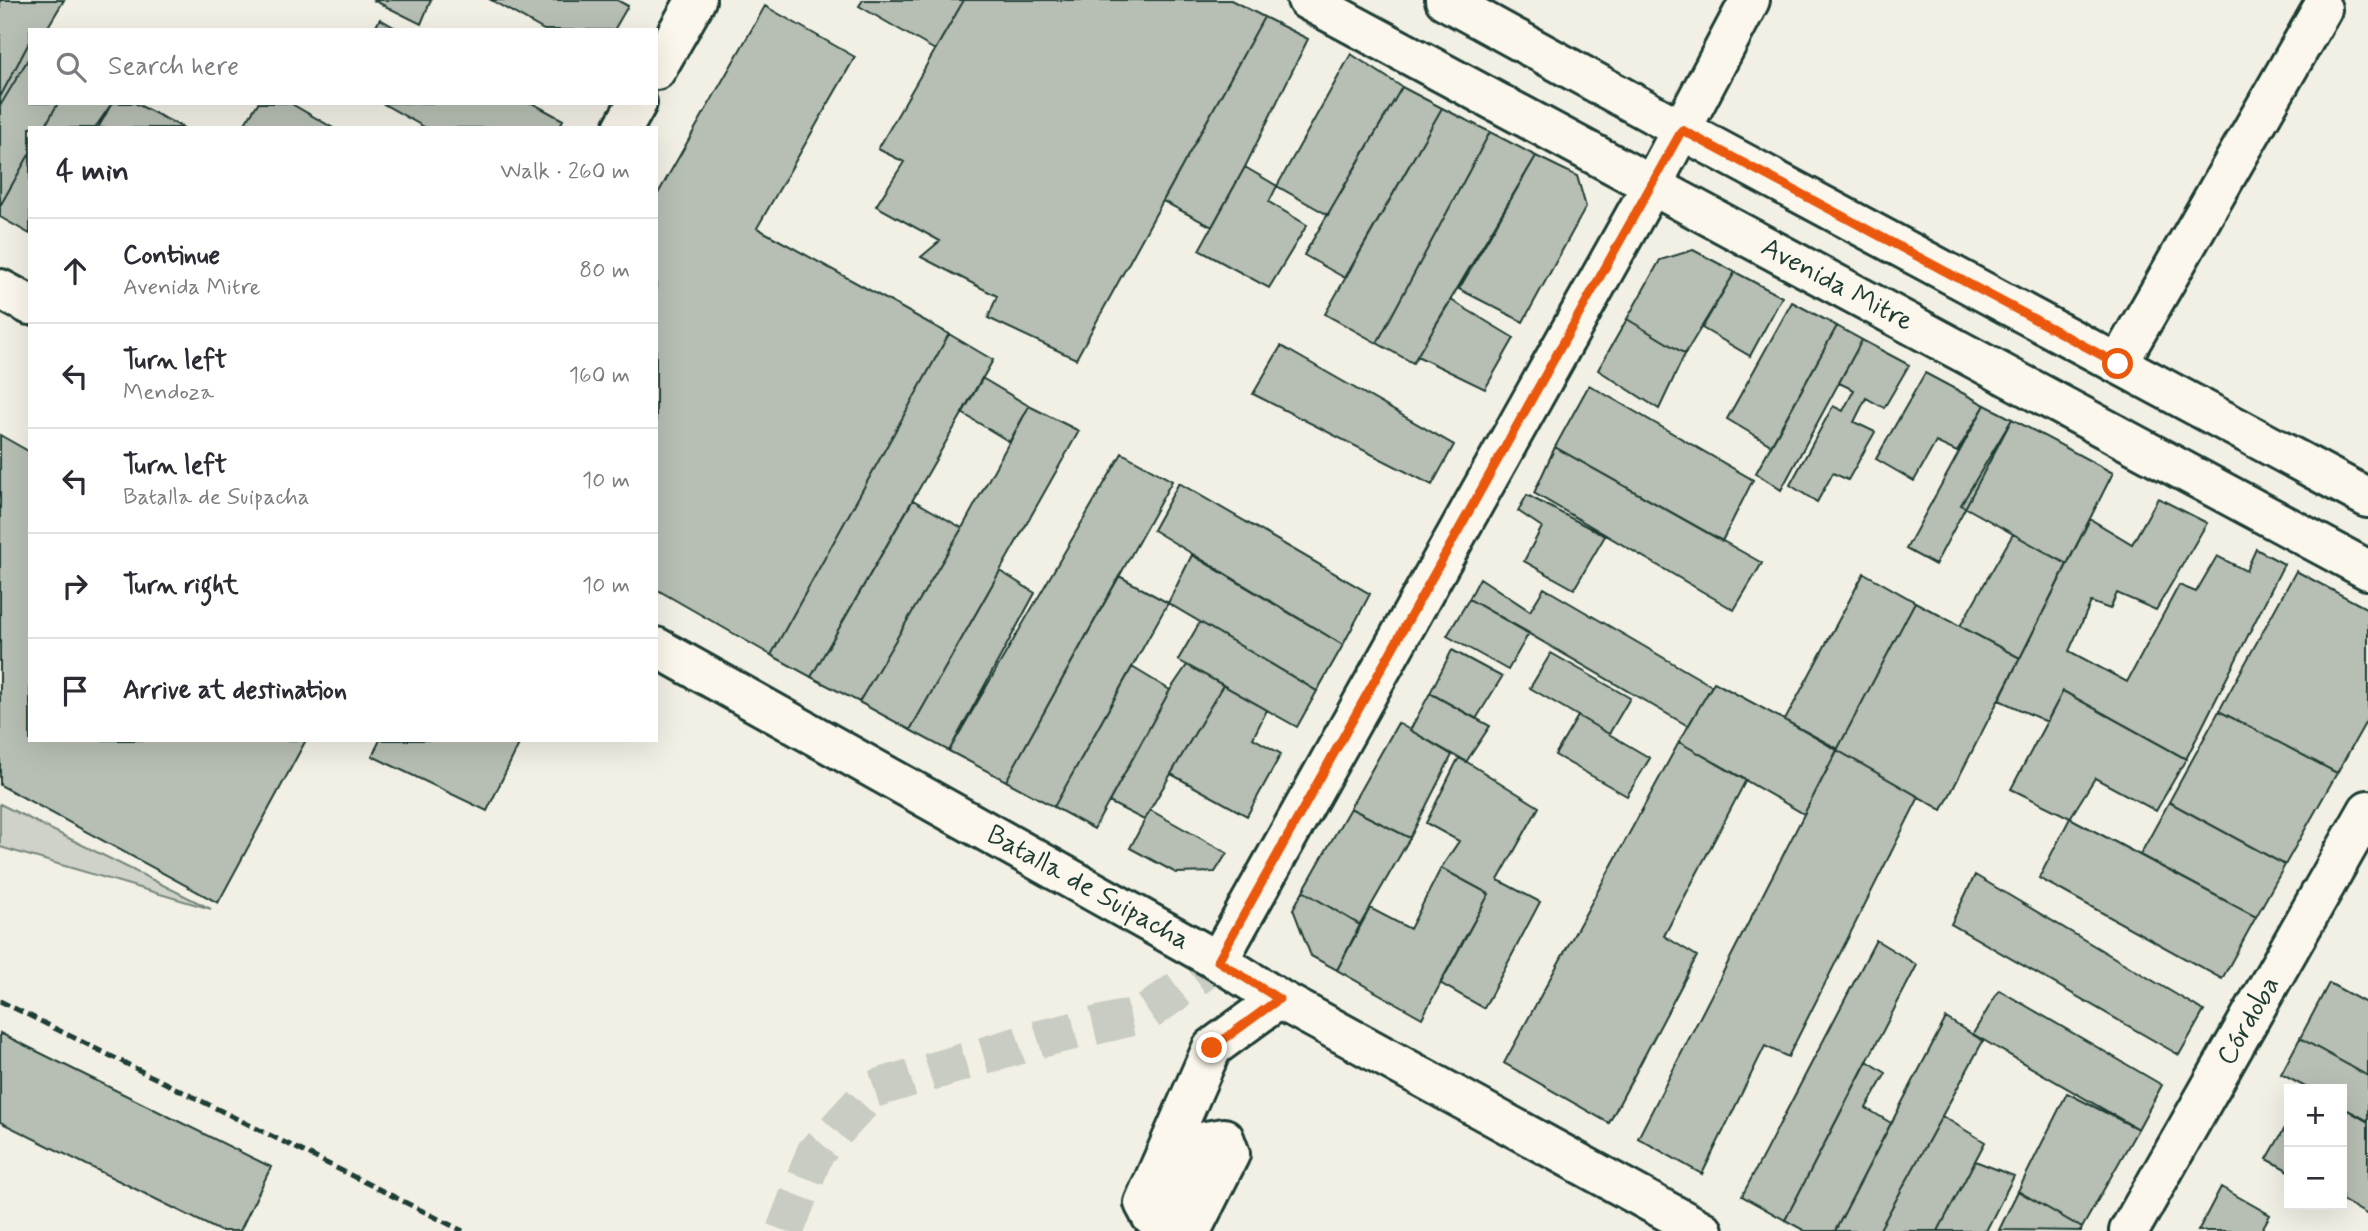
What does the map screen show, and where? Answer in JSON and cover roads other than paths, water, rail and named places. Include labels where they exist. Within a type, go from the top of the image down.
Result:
[{"type":"street","points":[[658,66],[696,0]]},
{"type":"street","name":"Avenida Mitre","points":[[1307,0],[2368,570]]},
{"type":"street","points":[[1445,0],[2368,498]]},
{"type":"street","points":[[1218,961],[1652,185],[1750,0]]},
{"type":"street","points":[[2118,364],[2322,9]]},
{"type":"street","points":[[624,126],[636,105]]},
{"type":"street","points":[[0,289],[28,304]]},
{"type":"street","name":"Batalla de Suipacha","points":[[658,648],[1218,961],[1279,999],[1703,1231]]},
{"type":"street","name":"Córdoba","points":[[2129,1231],[2368,810]]},
{"type":"street","points":[[1191,1231],[1230,1154],[1224,1138],[1206,1141],[1165,1214],[1151,1216],[1144,1203],[1212,1048],[1279,999]]},
{"type":"tunnel","points":[[785,1231],[815,1153],[874,1089],[1040,1039],[1145,1014],[1218,961]]},
{"type":"railway","points":[[0,1001],[463,1231]]}]
